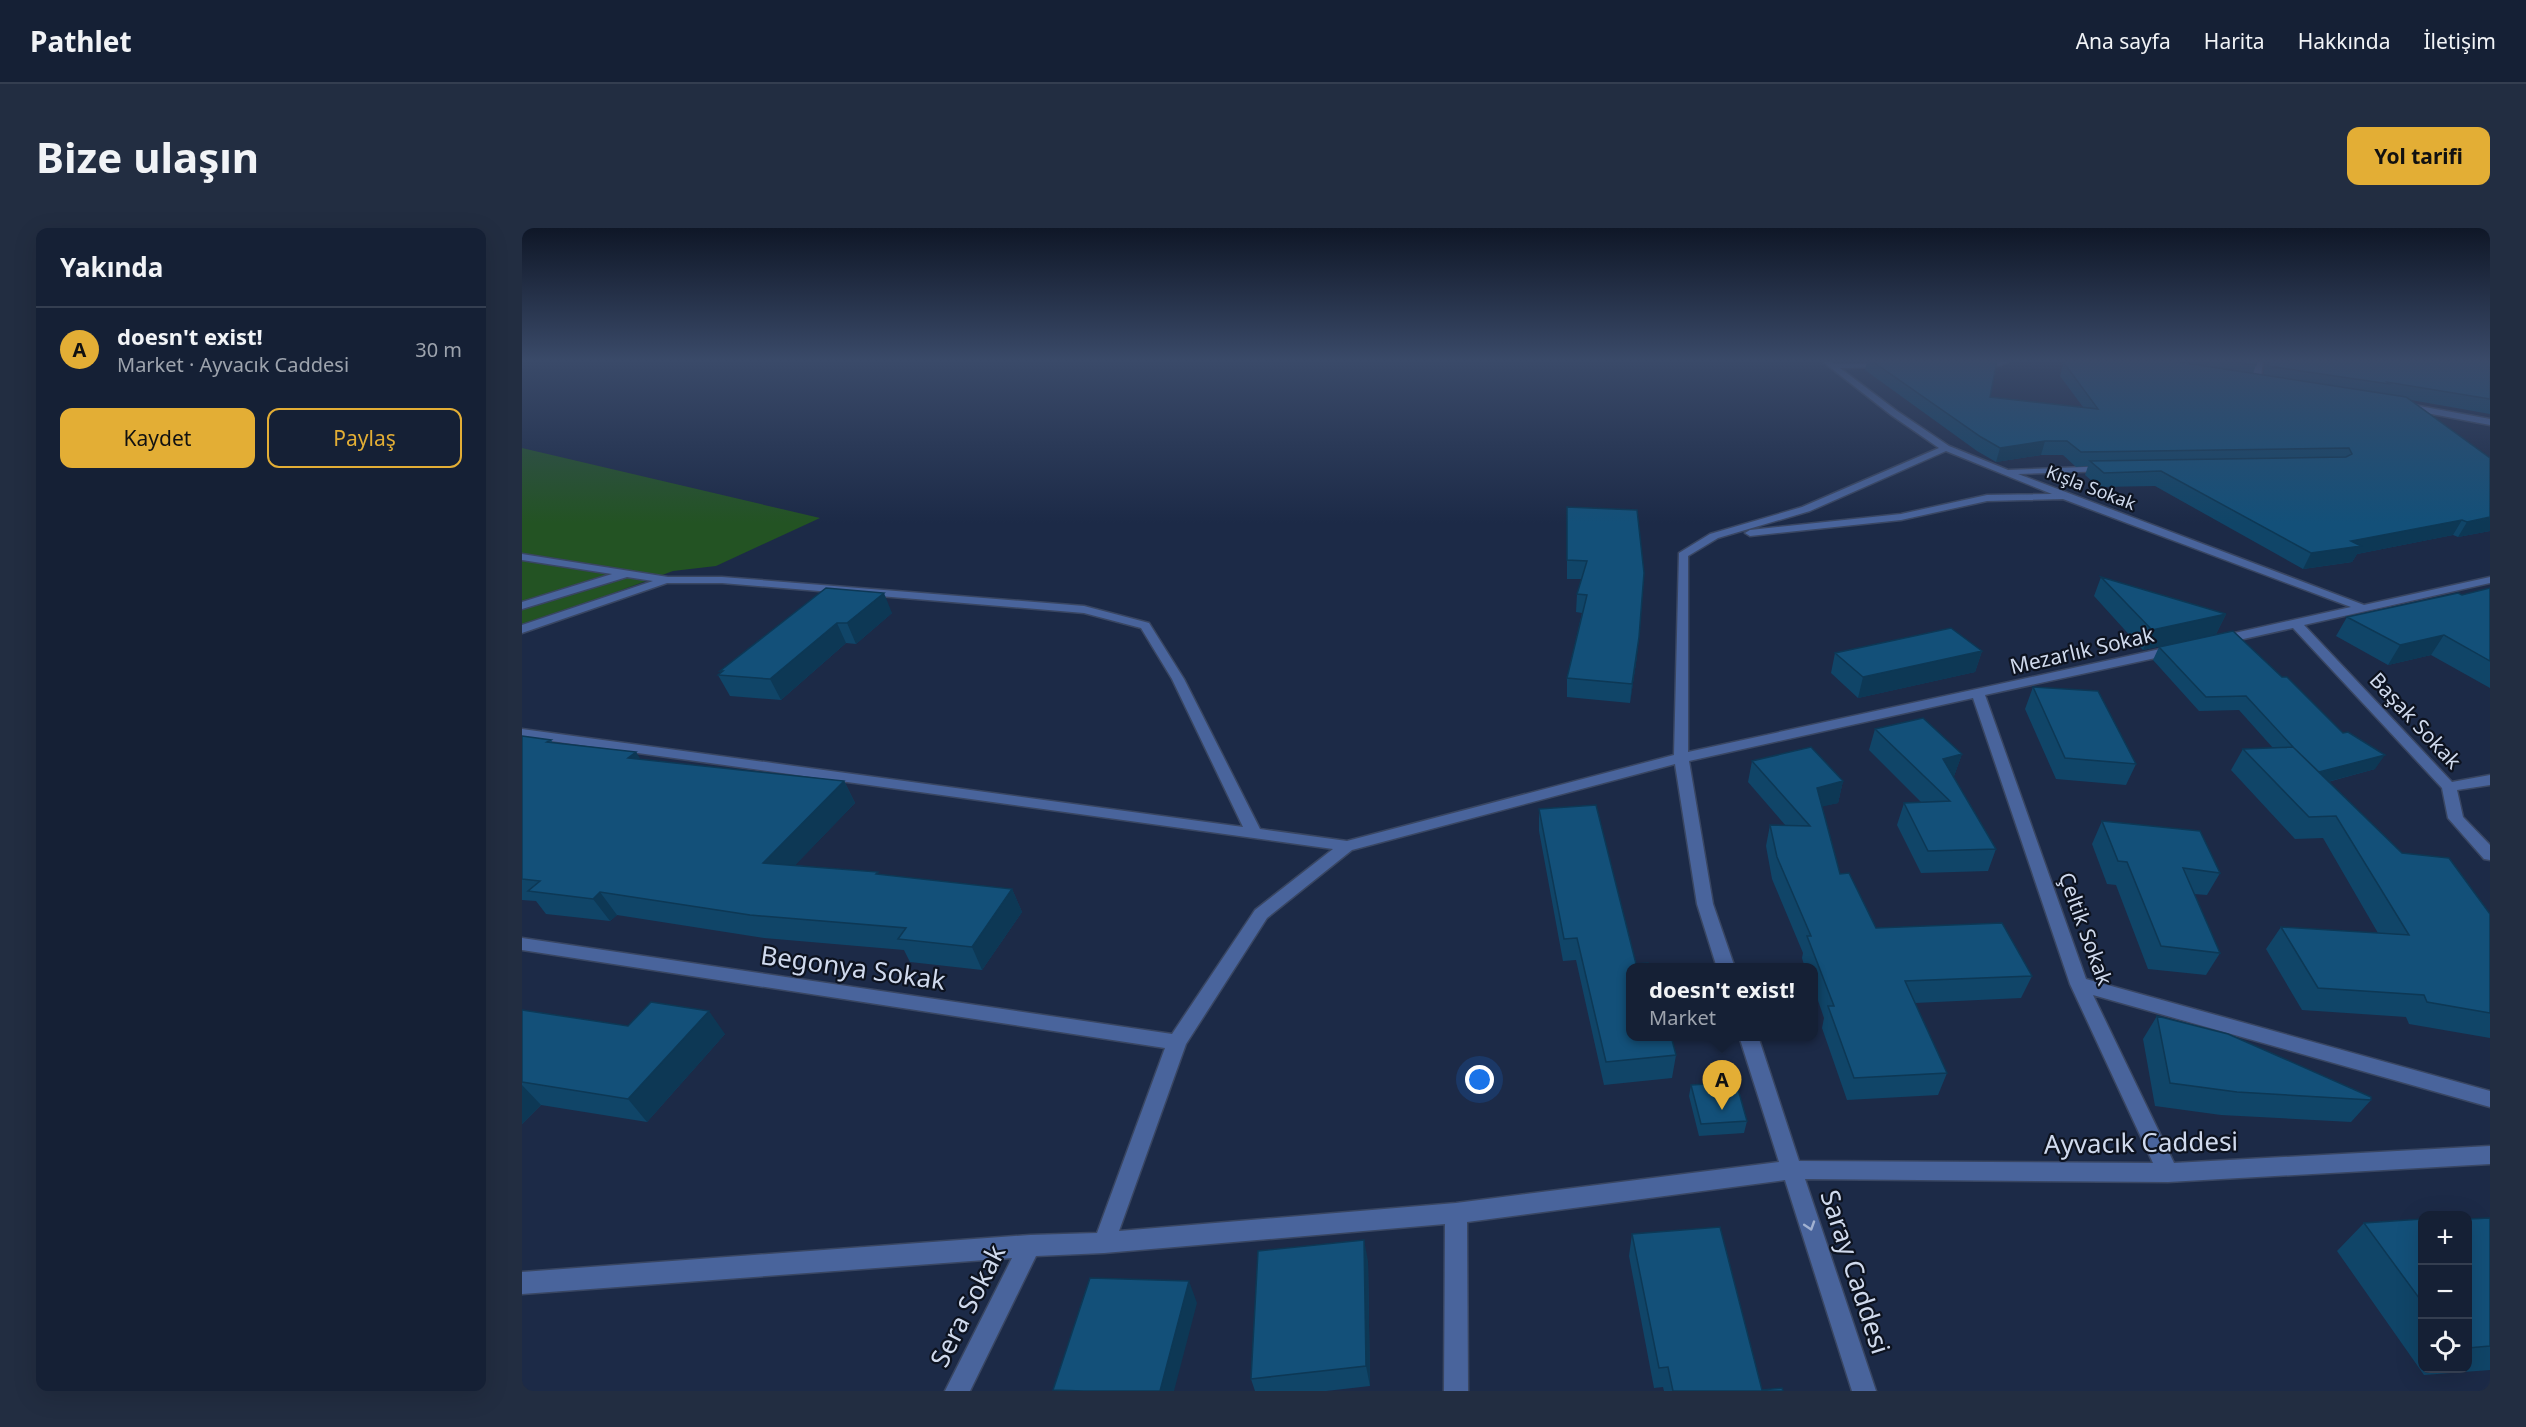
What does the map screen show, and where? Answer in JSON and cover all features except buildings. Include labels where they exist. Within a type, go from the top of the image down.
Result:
[{"type":"street","name":"Kışla Sokak","points":[[1897,415],[1946,448],[2065,496],[2363,608]]},
{"type":"street","points":[[2453,415],[2490,422]]},
{"type":"street","points":[[1724,963],[1705,904],[1681,758],[1683,555],[1714,536],[1806,509],[1946,448]]},
{"type":"street","points":[[2006,471],[2114,468]]},
{"type":"street","points":[[1714,536],[1901,517],[1987,498],[2065,496]]},
{"type":"street","points":[[522,557],[666,580],[722,580],[1083,610],[1145,626],[1178,679],[1254,833]]},
{"type":"street","points":[[522,606],[627,574]]},
{"type":"street","points":[[522,629],[666,580]]},
{"type":"street","points":[[2204,644],[2490,580]]},
{"type":"street","name":"Başak Sokak","points":[[2295,623],[2449,787],[2456,818],[2490,855]]},
{"type":"street","name":"Mezarlık Sokak","points":[[1347,846],[1681,758],[2182,648]]},
{"type":"street","name":"Çeltik Sokak","points":[[1978,694],[2079,984],[2168,1173]]},
{"type":"street","points":[[522,733],[1347,846]]},
{"type":"street","points":[[2449,787],[2490,780]]},
{"type":"street","points":[[1104,1243],[1177,1042],[1261,914],[1347,846]]},
{"type":"street","name":"Begonya Sokak","points":[[522,944],[1177,1042]]},
{"type":"street","points":[[2079,984],[2490,1099]]},
{"type":"street","name":"Saray Caddesi","points":[[1750,1041],[1864,1391]]},
{"type":"street","name":"Ayvacık Caddesi","points":[[522,1283],[1030,1246],[1104,1243],[1456,1213],[1792,1170],[2168,1173],[2490,1155]]},
{"type":"street","points":[[1456,1213],[1456,1391]]},
{"type":"street","name":"Sera Sokak","points":[[957,1391],[1030,1246]]},
{"type":"green space","points":[[522,448],[820,518],[716,566],[673,571],[522,627]]},
{"type":"place","name":"doesn't exist!","points":[[1722,1110]]}]
